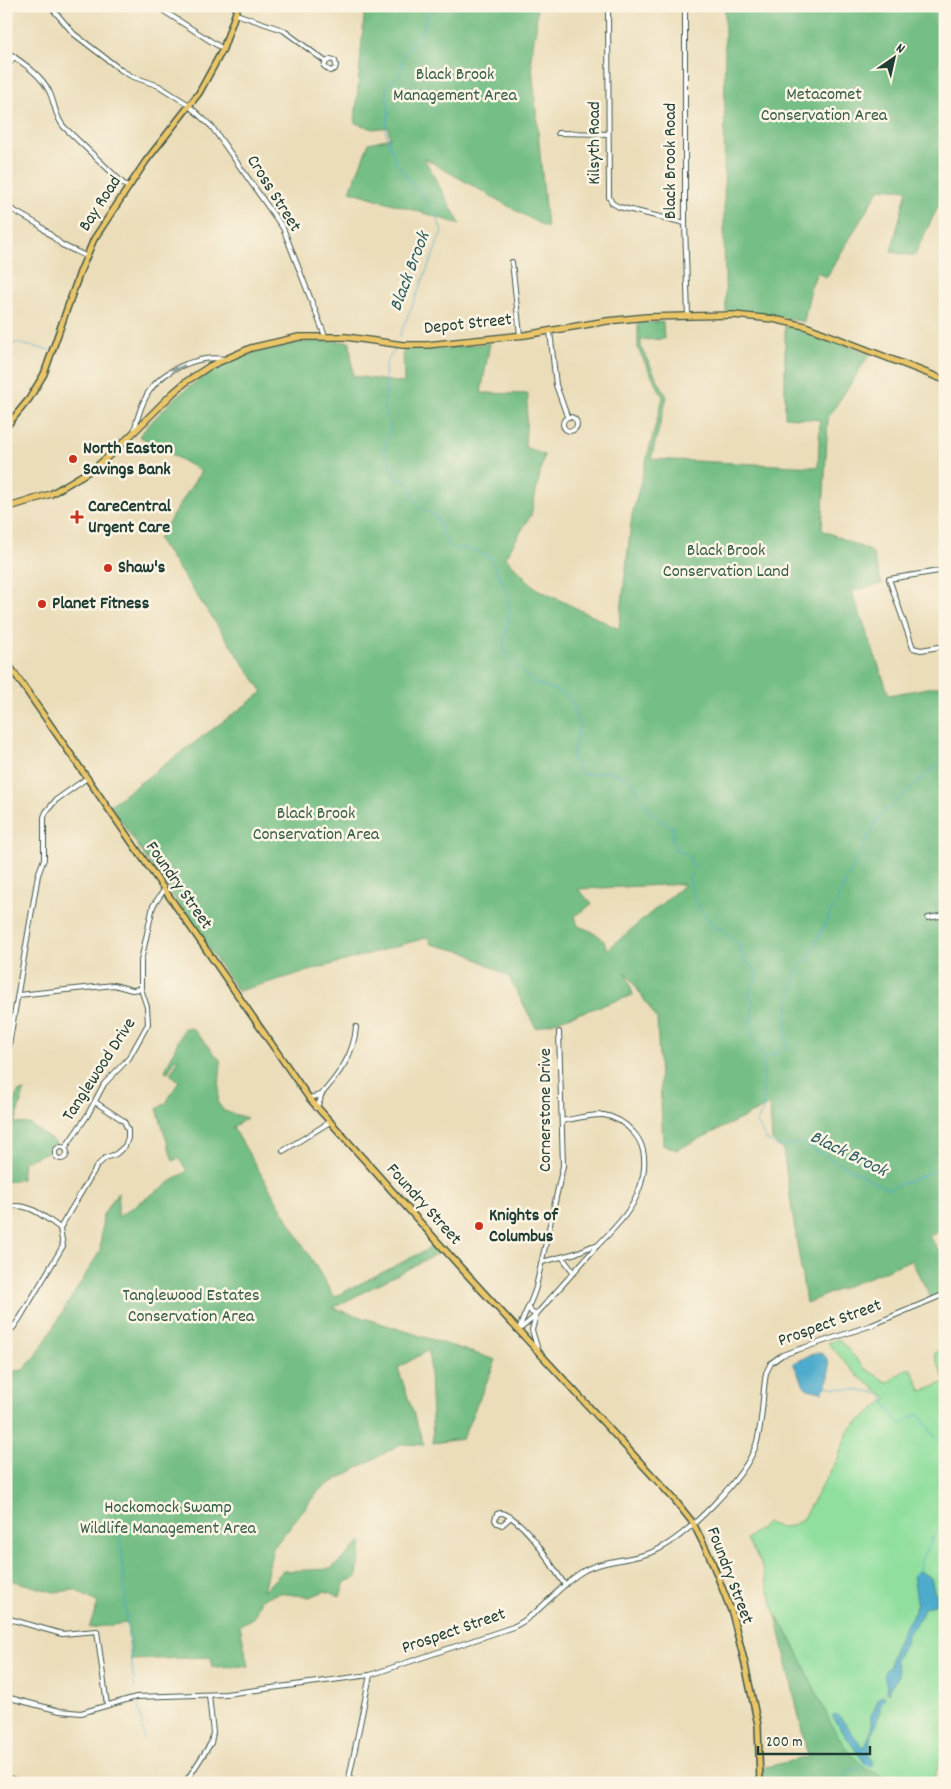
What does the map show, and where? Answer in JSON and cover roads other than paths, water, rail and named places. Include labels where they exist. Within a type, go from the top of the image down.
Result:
[{"type":"highway","name":"Depot Street","points":[[6,508],[37,499],[66,486],[103,462],[180,387],[202,371],[251,348],[299,337],[346,336],[415,346],[520,335],[607,321],[688,316],[740,316],[792,322],[836,337],[945,380]]},
{"type":"main road","name":"Bay Road","points":[[6,427],[29,399],[44,374],[86,256],[100,228],[155,149],[190,106],[223,49],[238,6]]},
{"type":"main road","name":"Foundry Street","points":[[6,661],[316,1108],[674,1499],[693,1523],[710,1557],[732,1613],[758,1725],[760,1783]]},
{"type":"street","name":"Cross Street","points":[[50,6],[74,34],[121,70],[131,76],[156,84],[190,106],[217,133],[282,228],[325,336]]},
{"type":"street","points":[[156,6],[223,49]]},
{"type":"street","name":"Kilsyth Road","points":[[608,6],[608,190],[611,202],[619,207],[685,223]]},
{"type":"street","name":"Black Brook Road","points":[[685,6],[685,223],[688,316]]},
{"type":"street","points":[[236,14],[283,30],[326,62]]},
{"type":"street","points":[[6,51],[32,71],[47,88],[57,116],[64,128],[128,188]]},
{"type":"street","points":[[6,68],[14,57]]},
{"type":"street","points":[[558,133],[608,134]]},
{"type":"street","points":[[6,206],[39,225],[62,244],[86,256]]},
{"type":"street","points":[[512,262],[520,335]]},
{"type":"street","points":[[550,331],[556,385],[567,416]]},
{"type":"street","points":[[133,433],[146,397],[160,377],[199,360],[211,357],[225,359]]},
{"type":"street","points":[[945,570],[889,579],[913,648],[921,650],[945,646]]},
{"type":"street","points":[[6,1063],[38,875],[44,859],[44,817],[50,806],[86,778]]},
{"type":"street","name":"Tanglewood Drive","points":[[65,1148],[96,1102],[96,1096],[104,1084],[129,1058],[148,1024],[147,1007],[141,989],[141,961],[153,906],[164,890]]},
{"type":"street","points":[[928,918],[945,915]]},
{"type":"street","points":[[18,996],[114,985],[132,990],[141,989]]},
{"type":"street","points":[[316,1108],[321,1095],[336,1078],[347,1060],[355,1042],[356,1028]]},
{"type":"street","name":"Cornerstone Drive","points":[[519,1330],[534,1294],[562,1171],[559,1032]]},
{"type":"street","points":[[309,1098],[321,1095]]},
{"type":"street","points":[[6,1332],[13,1328],[20,1318],[63,1249],[60,1228],[97,1166],[105,1158],[120,1152],[125,1146],[128,1130],[124,1122],[96,1102]]},
{"type":"street","points":[[519,1330],[536,1315],[627,1213],[643,1172],[644,1159],[638,1137],[621,1122],[609,1116],[596,1115],[562,1121]]},
{"type":"street","points":[[283,1151],[330,1122]]},
{"type":"street","points":[[6,1208],[26,1206],[60,1228]]},
{"type":"street","points":[[542,1262],[592,1246],[598,1246]]},
{"type":"street","points":[[562,1257],[574,1273]]},
{"type":"street","name":"Prospect Street","points":[[6,1697],[74,1713],[86,1713],[136,1697],[244,1692],[370,1675],[516,1626],[579,1574],[593,1566],[656,1551],[693,1523],[741,1473],[751,1458],[760,1428],[766,1373],[773,1360],[790,1352],[872,1325],[945,1294]]},
{"type":"street","points":[[529,1307],[531,1312],[536,1315]]},
{"type":"street","points":[[536,1315],[532,1333],[539,1352]]},
{"type":"street","points":[[511,1518],[527,1531],[565,1585]]},
{"type":"street","points":[[6,1618],[62,1634],[97,1631],[107,1706]]},
{"type":"street","points":[[348,1783],[370,1675]]},
{"type":"street","points":[[185,1783],[211,1742],[213,1733],[208,1695]]},
{"type":"street","points":[[6,1777],[24,1783]]},
{"type":"water","points":[[817,1352],[823,1354],[826,1358],[830,1370],[825,1388],[821,1392],[805,1387],[793,1363]]},
{"type":"water","points":[[916,1572],[921,1572],[931,1578],[934,1591],[938,1597],[934,1605],[924,1608],[921,1617],[907,1635],[906,1642],[895,1660],[898,1676],[888,1693],[886,1692],[887,1686],[884,1673],[890,1667],[891,1657],[902,1631],[912,1617],[917,1602],[913,1575]]},
{"type":"water","points":[[884,1695],[885,1698],[880,1705],[880,1713],[872,1734],[869,1754],[873,1763],[870,1767],[864,1762],[832,1716],[835,1714],[839,1716],[862,1746],[865,1747],[871,1731],[871,1715],[878,1698]]},
{"type":"waterway","name":"Black Brook","points":[[399,337],[442,231],[436,216],[395,161],[385,129],[389,115],[386,88],[400,73],[403,55],[424,27],[431,6]]},
{"type":"waterway","points":[[6,346],[16,343],[50,350]]},
{"type":"waterway","name":"Black Brook","points":[[395,349],[385,365],[386,388],[384,409],[391,429],[383,450],[396,477],[408,483],[417,504],[438,519],[443,535],[452,549],[467,548],[490,557],[505,587],[510,611],[503,646],[512,662],[534,683],[564,693],[574,705],[573,712],[580,724],[572,757],[582,774],[592,775],[606,770],[634,782],[641,797],[654,815],[674,828],[671,840],[676,850],[688,855],[695,869],[689,879],[696,903],[713,926],[724,930],[739,946],[743,959],[752,966],[758,978],[750,989],[749,995],[753,1000],[750,1029],[764,1059],[763,1110],[757,1122],[766,1140],[779,1147],[801,1143],[888,1189],[945,1167]]},
{"type":"waterway","points":[[764,1059],[787,1047],[786,1022],[794,979],[810,954],[877,819],[937,765],[945,764]]},
{"type":"waterway","points":[[826,1386],[869,1391],[883,1395],[886,1405],[899,1423],[904,1423],[919,1415],[936,1438]]},
{"type":"waterway","points":[[939,1442],[945,1448]]},
{"type":"waterway","points":[[120,1531],[127,1626],[135,1690]]},
{"type":"waterway","name":"Black Brook","points":[[918,1572],[923,1556],[934,1535]]},
{"type":"waterway","points":[[138,1701],[144,1738]]},
{"type":"waterway","name":"Black Brook","points":[[841,1783],[849,1771],[866,1765]]},
{"type":"place","name":"North Easton Savings Bank","points":[[73,459]]},
{"type":"place","name":"CareCentral Urgent Care","points":[[77,517]]},
{"type":"place","name":"Shaw's","points":[[108,568]]},
{"type":"place","name":"Planet Fitness","points":[[42,604]]},
{"type":"place","name":"Knights of Columbus","points":[[479,1226]]},
{"type":"park label","name":"Black Brook Management Area","points":[[455,85]]},
{"type":"park label","name":"Metacomet Conservation Area","points":[[824,105]]},
{"type":"park label","name":"Black Brook Conservation Land","points":[[726,561]]},
{"type":"park label","name":"Black Brook Conservation Area","points":[[316,824]]},
{"type":"park label","name":"Tanglewood Estates Conservation Area","points":[[191,1306]]},
{"type":"park label","name":"Hockomock Swamp Wildlife Management Area","points":[[168,1518]]}]
